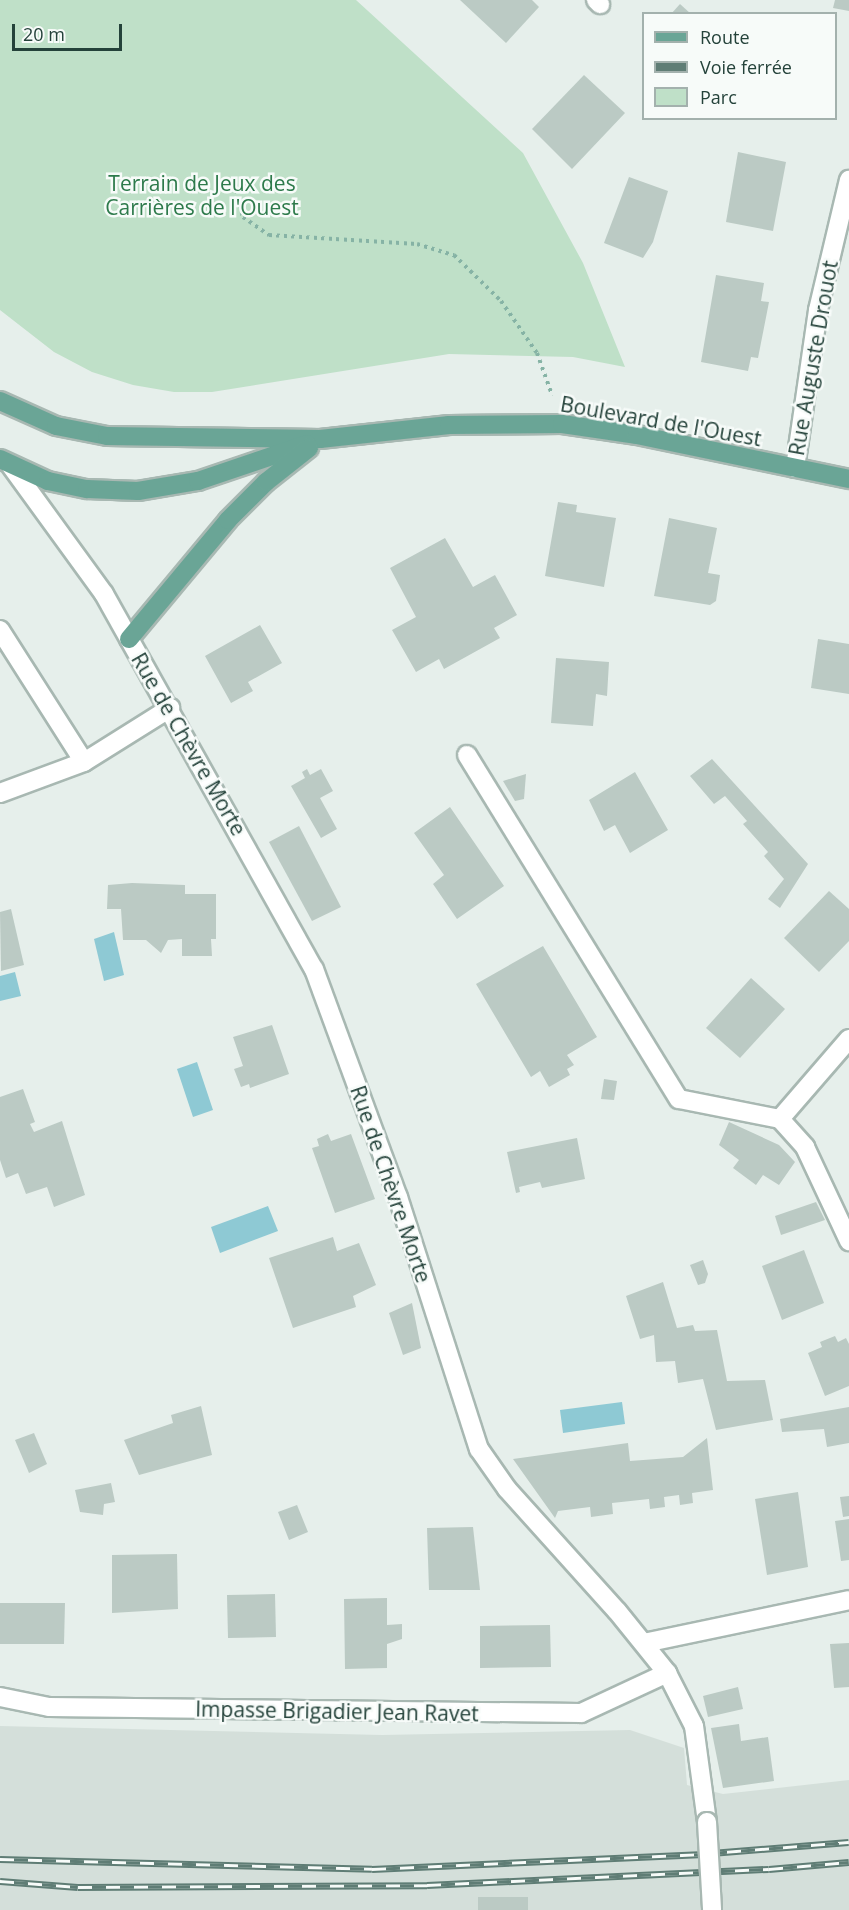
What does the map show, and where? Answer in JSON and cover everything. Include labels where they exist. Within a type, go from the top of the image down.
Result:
[{"type":"main road","name":"Boulevard de l'Ouest","points":[[0,401],[56,426],[107,436],[320,439],[449,425],[562,424],[849,479]]},
{"type":"main road","name":"Boulevard de l'Ouest","points":[[6,463],[87,489],[138,491],[198,481],[320,439]]},
{"type":"main road","points":[[129,639],[228,520],[266,482],[320,439]]},
{"type":"main road","points":[[0,445],[6,463]]},
{"type":"street","name":"Rue Auguste Drouot","points":[[795,468],[818,310],[849,180]]},
{"type":"street","name":"Rue de Chèvre Morte","points":[[6,463],[104,594],[170,708],[314,969],[398,1197],[479,1449],[507,1489],[644,1643],[667,1673],[694,1726],[707,1822],[712,1910]]},
{"type":"street","points":[[0,630],[84,762]]},
{"type":"street","points":[[0,793],[84,762],[170,708]]},
{"type":"street","points":[[467,755],[679,1099],[780,1119],[805,1148],[849,1241]]},
{"type":"street","points":[[780,1119],[849,1039]]},
{"type":"street","points":[[644,1643],[849,1600]]},
{"type":"street","name":"Impasse Brigadier Jean Ravet","points":[[0,1697],[49,1707],[581,1713],[667,1673]]},
{"type":"path","points":[[235,183],[243,217],[269,235],[417,244],[454,255],[501,301],[537,353],[562,424]]},
{"type":"shaded area","points":[[0,1726],[382,1735],[630,1730],[684,1748],[687,1785],[723,1794],[849,1780],[849,1910],[0,1910]]},
{"type":"green space","name":"Terrain de Jeux des Carrières de l'Ouest","points":[[0,0],[356,0],[523,153],[583,263],[625,367],[573,357],[449,354],[212,392],[174,392],[133,385],[92,372],[54,352],[0,310]]},
{"type":"water","points":[[114,932],[124,975],[104,981],[94,939]]},
{"type":"water","points":[[15,972],[21,996],[0,1001],[0,976]]},
{"type":"water","points":[[197,1062],[213,1110],[193,1117],[177,1069]]},
{"type":"water","points":[[268,1206],[278,1231],[220,1253],[211,1227]]},
{"type":"water","points":[[622,1402],[625,1424],[563,1433],[560,1410]]},
{"type":"building","points":[[460,0],[532,0],[539,7],[506,43]]},
{"type":"building","points":[[835,0],[849,0],[849,11],[833,8]]},
{"type":"building","points":[[680,4],[689,12],[673,12]]},
{"type":"building","points":[[584,75],[625,113],[572,169],[532,129]]},
{"type":"building","points":[[738,152],[786,162],[773,231],[726,222]]},
{"type":"building","points":[[629,177],[668,191],[653,242],[643,258],[604,243]]},
{"type":"building","points":[[716,275],[764,283],[761,301],[769,302],[758,358],[751,357],[748,371],[701,362]]},
{"type":"building","points":[[558,502],[577,505],[576,512],[616,518],[604,587],[545,576]]},
{"type":"building","points":[[669,518],[717,528],[708,573],[720,575],[716,601],[710,605],[654,596]]},
{"type":"building","points":[[445,538],[473,587],[495,575],[517,615],[494,628],[500,638],[444,669],[439,659],[416,672],[392,630],[416,617],[390,568]]},
{"type":"building","points":[[260,625],[282,663],[248,682],[253,691],[231,703],[205,656]]},
{"type":"building","points":[[818,639],[849,644],[849,694],[811,688]]},
{"type":"building","points":[[556,658],[609,662],[607,696],[596,694],[593,726],[551,723]]},
{"type":"building","points":[[712,759],[808,864],[780,908],[768,899],[784,879],[764,856],[768,852],[743,824],[747,821],[725,796],[714,804],[690,776]]},
{"type":"building","points":[[307,769],[310,775],[321,769],[333,791],[320,798],[337,829],[321,838],[291,786],[305,778],[302,772]]},
{"type":"building","points":[[635,772],[668,830],[630,853],[615,825],[604,831],[589,800]]},
{"type":"building","points":[[526,774],[524,799],[515,801],[503,781]]},
{"type":"building","points":[[450,807],[504,886],[457,919],[433,884],[444,875],[414,833]]},
{"type":"building","points":[[299,826],[341,907],[312,921],[269,842]]},
{"type":"building","points":[[132,883],[185,885],[185,894],[216,894],[216,939],[211,939],[212,956],[182,956],[182,939],[168,940],[161,953],[146,940],[123,940],[121,909],[107,909],[108,885]]},
{"type":"building","points":[[829,891],[849,909],[849,941],[819,972],[784,938]]},
{"type":"building","points":[[11,909],[24,965],[1,971],[0,912]]},
{"type":"building","points":[[543,946],[597,1037],[567,1055],[574,1065],[567,1069],[570,1075],[549,1087],[540,1071],[531,1077],[476,984]]},
{"type":"building","points":[[751,978],[785,1009],[740,1058],[706,1028]]},
{"type":"building","points":[[272,1025],[289,1074],[250,1088],[249,1084],[241,1087],[234,1069],[243,1066],[233,1037]]},
{"type":"building","points":[[604,1079],[617,1081],[614,1100],[601,1099]]},
{"type":"building","points":[[23,1089],[35,1122],[30,1124],[34,1132],[62,1121],[85,1195],[54,1207],[47,1187],[26,1194],[18,1173],[6,1178],[0,1160],[0,1097]]},
{"type":"building","points":[[729,1122],[779,1145],[795,1162],[779,1185],[763,1175],[756,1185],[733,1168],[739,1160],[719,1145]]},
{"type":"building","points":[[328,1134],[331,1141],[351,1134],[375,1199],[335,1213],[312,1148],[319,1146],[317,1139]]},
{"type":"building","points":[[577,1138],[585,1179],[542,1188],[540,1182],[519,1187],[520,1192],[516,1193],[507,1152]]},
{"type":"building","points":[[816,1202],[825,1220],[781,1235],[775,1216]]},
{"type":"building","points":[[333,1237],[337,1251],[359,1243],[376,1285],[353,1296],[356,1307],[293,1328],[269,1258]]},
{"type":"building","points":[[804,1250],[824,1303],[782,1320],[762,1266]]},
{"type":"building","points":[[703,1260],[708,1274],[705,1283],[698,1285],[690,1265]]},
{"type":"building","points":[[663,1282],[677,1328],[693,1325],[695,1331],[717,1330],[727,1381],[765,1380],[773,1420],[716,1430],[703,1379],[678,1383],[675,1361],[656,1362],[654,1335],[640,1339],[626,1296]]},
{"type":"building","points":[[412,1303],[421,1348],[403,1355],[389,1313]]},
{"type":"building","points":[[835,1336],[838,1342],[846,1338],[849,1344],[849,1386],[825,1396],[808,1353],[822,1347],[820,1342]]},
{"type":"building","points":[[201,1406],[212,1455],[139,1475],[124,1440],[173,1423],[171,1415]]},
{"type":"building","points":[[849,1407],[849,1443],[827,1447],[824,1429],[782,1432],[780,1419]]},
{"type":"building","points":[[34,1433],[47,1464],[29,1473],[15,1440]]},
{"type":"building","points":[[707,1438],[713,1490],[692,1493],[693,1503],[680,1505],[679,1495],[664,1497],[665,1507],[650,1509],[649,1499],[612,1503],[613,1514],[591,1517],[590,1507],[558,1511],[555,1518],[513,1459],[628,1443],[630,1461],[683,1457]]},
{"type":"building","points":[[111,1483],[115,1502],[104,1504],[103,1515],[80,1512],[75,1490]]},
{"type":"building","points":[[798,1492],[808,1567],[767,1575],[755,1499]]},
{"type":"building","points":[[849,1496],[849,1516],[843,1517],[840,1497]]},
{"type":"building","points":[[297,1505],[308,1532],[289,1540],[278,1512]]},
{"type":"building","points":[[849,1519],[849,1560],[841,1561],[835,1521]]},
{"type":"building","points":[[473,1527],[480,1590],[429,1590],[427,1528]]},
{"type":"building","points":[[177,1554],[178,1609],[112,1613],[112,1555]]},
{"type":"building","points":[[275,1594],[276,1637],[228,1638],[227,1595]]},
{"type":"building","points":[[387,1598],[387,1625],[402,1624],[402,1639],[387,1644],[387,1668],[345,1669],[344,1599]]},
{"type":"building","points":[[0,1603],[65,1603],[64,1644],[0,1644]]},
{"type":"building","points":[[550,1625],[551,1667],[480,1668],[480,1626]]},
{"type":"building","points":[[849,1643],[849,1687],[834,1688],[830,1644]]},
{"type":"building","points":[[738,1687],[743,1709],[708,1717],[703,1696]]},
{"type":"building","points":[[739,1724],[741,1741],[768,1737],[774,1781],[723,1788],[711,1728]]},
{"type":"building","points":[[478,1897],[528,1897],[528,1910],[478,1910]]},
{"type":"railway","points":[[0,1859],[372,1869],[699,1854],[849,1842]]},
{"type":"railway","points":[[0,1881],[78,1887],[427,1885],[769,1869],[849,1862]]}]
